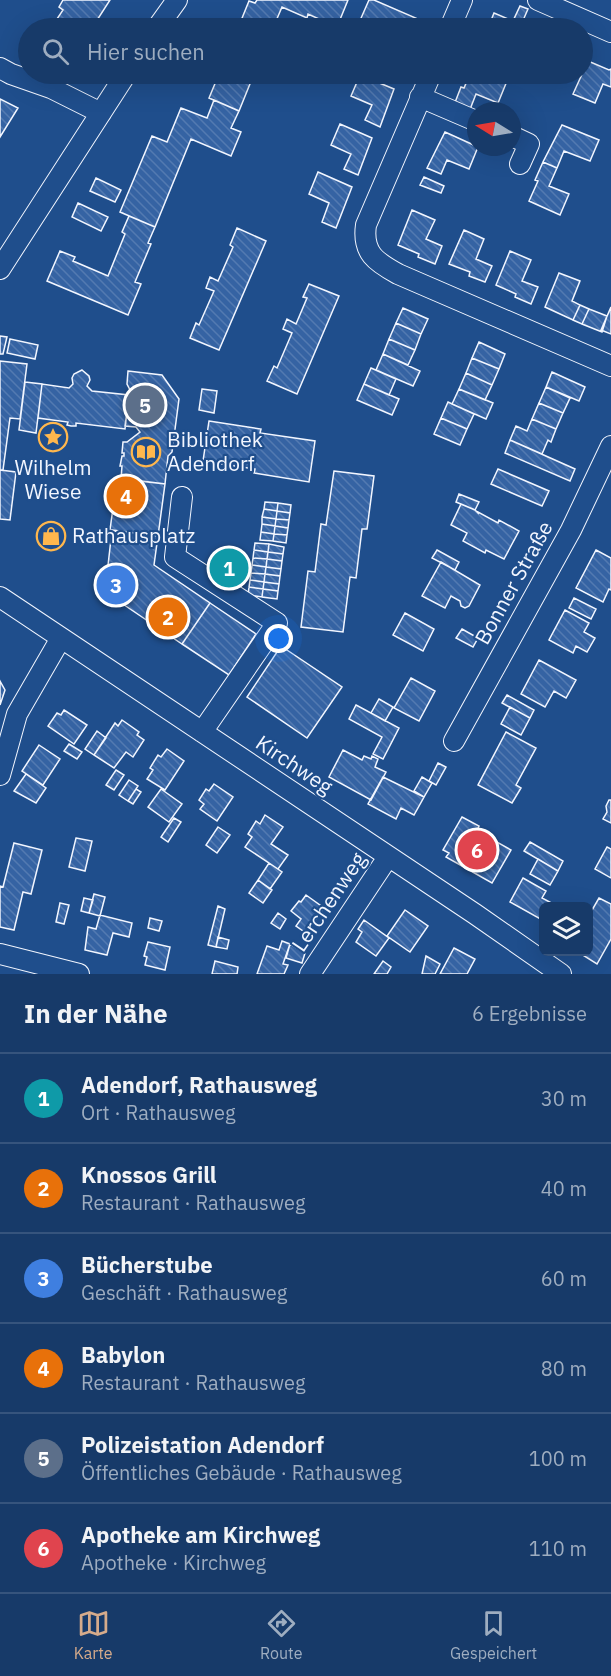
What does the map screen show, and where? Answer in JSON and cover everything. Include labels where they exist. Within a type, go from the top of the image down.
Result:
[{"type":"street","points":[[164,18],[177,0]]},
{"type":"street","points":[[454,18],[462,0]]},
{"type":"street","points":[[537,0],[579,18]]},
{"type":"street","points":[[593,24],[611,32]]},
{"type":"street","points":[[0,68],[18,77]]},
{"type":"street","points":[[39,84],[101,113]]},
{"type":"street","points":[[0,269],[120,84]]},
{"type":"street","points":[[426,84],[366,225],[364,236],[368,252],[382,266],[398,274],[611,366]]},
{"type":"street","points":[[420,97],[467,117]]},
{"type":"street","points":[[520,164],[529,144],[521,140]]},
{"type":"street","name":"Bonner Straße","points":[[454,741],[576,520],[611,446]]},
{"type":"street","points":[[182,497],[175,556],[278,623],[202,732]]},
{"type":"street","name":"Kirchweg","points":[[0,597],[561,974]]},
{"type":"street","points":[[0,775],[17,714],[61,638]]},
{"type":"street","name":"Lerchenweg","points":[[310,974],[388,857]]},
{"type":"street","points":[[0,954],[79,974]]},
{"type":"building","points":[[63,0],[110,0],[98,18],[58,18],[63,10],[59,7]]},
{"type":"building","points":[[257,0],[348,0],[341,18],[317,18],[308,14],[307,18],[282,7],[277,18],[242,18],[249,1],[255,3]]},
{"type":"building","points":[[369,0],[374,0],[416,18],[361,18]]},
{"type":"building","points":[[520,6],[528,9],[524,18],[514,18]]},
{"type":"building","points":[[494,13],[506,18],[492,18]]},
{"type":"building","points":[[593,63],[611,69],[611,87],[603,84],[595,103],[573,94],[578,84],[593,84]]},
{"type":"building","points":[[215,84],[250,84],[239,111],[209,98]]},
{"type":"building","points":[[356,84],[382,84],[394,89],[380,127],[365,120],[372,105],[351,96]]},
{"type":"building","points":[[466,84],[506,84],[498,102],[476,94],[473,102],[467,102],[467,111],[454,105],[461,87],[464,88]]},
{"type":"building","points":[[0,99],[18,108],[0,137]]},
{"type":"building","points":[[214,100],[239,111],[231,128],[241,132],[231,156],[191,139],[155,227],[120,212],[152,136],[167,142],[181,108],[207,118]]},
{"type":"building","points":[[340,124],[372,138],[358,175],[344,169],[351,154],[331,145]]},
{"type":"building","points":[[562,125],[599,140],[590,161],[564,151],[557,168],[543,162]]},
{"type":"building","points":[[445,132],[467,142],[467,156],[474,156],[469,169],[447,160],[441,174],[427,168]]},
{"type":"building","points":[[543,162],[557,168],[549,186],[569,194],[560,215],[529,201]]},
{"type":"building","points":[[318,172],[352,187],[336,228],[322,222],[329,203],[309,194]]},
{"type":"building","points":[[424,177],[444,186],[441,193],[420,185]]},
{"type":"building","points":[[96,178],[121,190],[115,202],[90,191]]},
{"type":"building","points":[[78,203],[108,217],[101,231],[72,217]]},
{"type":"building","points":[[412,210],[435,220],[426,239],[442,246],[435,264],[398,245]]},
{"type":"building","points":[[129,216],[155,227],[148,243],[151,244],[135,282],[141,284],[128,315],[47,281],[60,251],[75,257],[73,261],[108,276],[125,234],[122,232]]},
{"type":"building","points":[[237,228],[266,241],[219,350],[190,338],[196,323],[199,325],[214,291],[206,288],[210,277],[218,281],[233,247],[230,245]]},
{"type":"building","points":[[464,230],[484,239],[476,259],[492,266],[485,282],[469,276],[470,272],[449,264]]},
{"type":"building","points":[[510,251],[531,260],[522,281],[538,287],[531,304],[496,285]]},
{"type":"building","points":[[559,273],[580,281],[572,301],[580,305],[573,320],[545,307]]},
{"type":"building","points":[[309,284],[339,296],[297,394],[267,381],[274,366],[277,368],[292,333],[283,329],[287,319],[296,324],[307,298],[303,297]]},
{"type":"building","points":[[580,305],[589,309],[582,324],[573,320]]},
{"type":"building","points":[[611,307],[611,334],[601,330]]},
{"type":"building","points":[[403,308],[428,319],[421,334],[396,323]]},
{"type":"building","points":[[589,309],[607,316],[602,332],[582,324]]},
{"type":"building","points":[[396,323],[421,334],[415,350],[389,339]]},
{"type":"building","points":[[0,336],[7,337],[3,354],[0,354]]},
{"type":"building","points":[[10,339],[38,345],[35,359],[7,353]]},
{"type":"building","points":[[389,339],[415,350],[408,365],[383,354]]},
{"type":"building","points":[[479,342],[505,354],[499,369],[472,358]]},
{"type":"building","points":[[383,354],[420,371],[413,386],[376,370]]},
{"type":"building","points":[[472,358],[499,369],[492,385],[466,373]]},
{"type":"building","points":[[0,361],[27,364],[20,419],[10,418],[3,470],[0,470]]},
{"type":"building","points":[[371,368],[396,379],[389,395],[364,384]]},
{"type":"building","points":[[82,370],[89,376],[87,386],[92,391],[129,395],[125,429],[76,423],[76,426],[71,426],[67,425],[68,422],[38,418],[42,384],[69,388],[73,384],[74,374]]},
{"type":"building","points":[[128,371],[162,375],[179,399],[165,484],[121,479],[123,442],[127,442],[140,432],[136,427],[125,426],[130,390],[127,384]]},
{"type":"building","points":[[552,372],[585,387],[579,401],[546,387]]},
{"type":"building","points":[[466,373],[492,385],[485,400],[459,389]]},
{"type":"building","points":[[25,382],[42,384],[36,433],[19,430]]},
{"type":"building","points":[[364,384],[399,399],[392,415],[357,400]]},
{"type":"building","points":[[546,387],[570,398],[563,413],[539,403]]},
{"type":"building","points":[[202,389],[217,391],[214,413],[199,410]]},
{"type":"building","points":[[459,389],[493,403],[486,419],[452,404]]},
{"type":"building","points":[[448,402],[474,414],[467,429],[441,418]]},
{"type":"building","points":[[539,403],[563,413],[556,429],[532,419]]},
{"type":"building","points":[[441,418],[467,429],[460,445],[434,434]]},
{"type":"building","points":[[532,419],[556,429],[551,442],[548,440],[542,454],[510,440],[516,426],[527,431]]},
{"type":"building","points":[[209,421],[261,429],[260,433],[315,441],[309,482],[254,473],[255,469],[203,461]]},
{"type":"building","points":[[510,440],[575,469],[570,481],[505,453]]},
{"type":"building","points":[[498,469],[549,491],[542,506],[491,484]]},
{"type":"building","points":[[0,470],[16,472],[10,520],[0,519]]},
{"type":"building","points":[[334,471],[374,476],[367,529],[362,529],[356,578],[350,577],[343,632],[301,627],[308,571],[315,572],[321,524],[326,525]]},
{"type":"building","points":[[117,478],[165,484],[158,536],[110,530]]},
{"type":"building","points":[[459,494],[479,502],[475,510],[456,502]]},
{"type":"building","points":[[265,502],[278,503],[277,511],[264,509]]},
{"type":"building","points":[[278,503],[291,505],[290,513],[277,511]]},
{"type":"building","points":[[461,504],[519,531],[504,559],[486,550],[485,553],[463,541],[467,533],[451,525]]},
{"type":"building","points":[[264,509],[277,511],[276,519],[262,517]]},
{"type":"building","points":[[277,511],[290,513],[289,520],[276,519]]},
{"type":"building","points":[[262,517],[276,519],[275,526],[262,524]]},
{"type":"building","points":[[276,519],[289,520],[288,528],[275,526]]},
{"type":"building","points":[[262,524],[275,526],[274,534],[261,532]]},
{"type":"building","points":[[275,526],[288,528],[287,535],[274,534]]},
{"type":"building","points":[[112,530],[158,536],[154,565],[210,603],[182,644],[105,592]]},
{"type":"building","points":[[261,532],[274,534],[273,541],[260,540]]},
{"type":"building","points":[[274,534],[287,535],[286,543],[273,541]]},
{"type":"building","points":[[255,543],[269,544],[268,552],[254,550]]},
{"type":"building","points":[[269,544],[284,547],[283,554],[268,552]]},
{"type":"building","points":[[254,550],[268,552],[267,559],[253,558]]},
{"type":"building","points":[[437,550],[459,562],[455,570],[432,558]]},
{"type":"building","points":[[596,550],[611,558],[611,590],[609,589],[603,602],[576,588]]},
{"type":"building","points":[[268,552],[283,554],[282,561],[267,559]]},
{"type":"building","points":[[253,558],[267,559],[266,567],[252,565]]},
{"type":"building","points":[[267,559],[282,561],[281,569],[266,567]]},
{"type":"building","points":[[441,562],[480,585],[469,606],[465,608],[461,606],[460,601],[451,596],[445,608],[422,596]]},
{"type":"building","points":[[227,563],[234,564],[233,573],[225,572]]},
{"type":"building","points":[[252,565],[266,567],[265,574],[251,573]]},
{"type":"building","points":[[266,567],[281,569],[280,576],[265,574]]},
{"type":"building","points":[[251,573],[265,574],[264,582],[250,580]]},
{"type":"building","points":[[265,574],[280,576],[279,584],[264,582]]},
{"type":"building","points":[[250,580],[264,582],[263,589],[249,587]]},
{"type":"building","points":[[264,582],[279,584],[278,591],[263,589]]},
{"type":"building","points":[[249,587],[263,589],[262,597],[248,595]]},
{"type":"building","points":[[263,589],[278,591],[277,599],[262,597]]},
{"type":"building","points":[[574,598],[596,609],[591,619],[569,608]]},
{"type":"building","points":[[210,603],[256,634],[229,675],[182,644]]},
{"type":"building","points":[[565,610],[589,623],[584,632],[595,638],[587,652],[576,646],[573,653],[549,640]]},
{"type":"building","points":[[405,613],[434,629],[423,651],[393,635]]},
{"type":"building","points":[[462,629],[478,638],[473,647],[456,638]]},
{"type":"building","points":[[281,646],[342,687],[307,738],[247,697]]},
{"type":"building","points":[[539,660],[576,680],[566,698],[554,691],[545,707],[521,694]]},
{"type":"building","points":[[411,678],[435,691],[419,721],[394,708]]},
{"type":"building","points":[[0,681],[5,690],[0,705]]},
{"type":"building","points":[[507,695],[534,710],[530,718],[502,703]]},
{"type":"building","points":[[379,699],[393,707],[385,721],[371,713]]},
{"type":"building","points":[[356,705],[399,728],[383,759],[373,754],[382,737],[349,719]]},
{"type":"building","points":[[510,707],[530,718],[521,735],[501,724]]},
{"type":"building","points":[[64,710],[87,725],[74,744],[48,726],[57,713],[61,715]]},
{"type":"building","points":[[122,720],[139,732],[137,735],[144,740],[133,757],[126,752],[114,768],[94,755],[115,723],[118,726]]},
{"type":"building","points":[[97,731],[106,738],[94,755],[85,749]]},
{"type":"building","points":[[506,732],[536,748],[516,785],[521,788],[512,803],[478,785]]},
{"type":"building","points":[[69,744],[82,752],[77,759],[64,751]]},
{"type":"building","points":[[39,745],[60,759],[43,785],[22,771]]},
{"type":"building","points":[[167,749],[184,761],[165,790],[147,779],[153,770],[150,768],[158,755],[161,757]]},
{"type":"building","points":[[343,750],[362,760],[364,756],[378,759],[375,767],[386,772],[371,800],[329,777]]},
{"type":"building","points":[[438,763],[446,767],[436,785],[429,781]]},
{"type":"building","points":[[116,770],[124,775],[114,790],[106,785]]},
{"type":"building","points":[[26,774],[46,788],[36,803],[14,791]]},
{"type":"building","points":[[383,777],[424,797],[414,815],[401,808],[396,819],[368,804]]},
{"type":"building","points":[[422,777],[432,783],[424,797],[414,791]]},
{"type":"building","points":[[129,780],[138,786],[128,801],[119,795]]},
{"type":"building","points":[[214,784],[233,797],[217,821],[200,809],[204,804],[199,800],[206,789],[209,791]]},
{"type":"building","points":[[136,789],[141,792],[133,804],[128,801]]},
{"type":"building","points":[[161,789],[182,804],[169,822],[148,807]]},
{"type":"building","points":[[609,800],[611,800],[611,823],[603,819]]},
{"type":"building","points":[[265,815],[283,827],[271,844],[288,855],[278,869],[245,847],[252,837],[248,834],[256,821],[260,824]]},
{"type":"building","points":[[462,817],[479,826],[477,831],[511,850],[492,883],[446,857],[449,853],[443,850]]},
{"type":"building","points":[[174,818],[181,822],[168,842],[161,837]]},
{"type":"building","points":[[218,827],[230,835],[217,853],[206,845]]},
{"type":"building","points":[[76,838],[92,841],[85,871],[69,867]]},
{"type":"building","points":[[530,842],[563,861],[558,871],[524,851]]},
{"type":"building","points":[[14,843],[42,850],[31,894],[23,892],[14,930],[0,927],[0,886],[3,887]]},
{"type":"building","points":[[607,847],[611,849],[611,878],[595,869]]},
{"type":"building","points":[[538,859],[558,871],[550,885],[530,874]]},
{"type":"building","points":[[269,863],[282,872],[270,889],[258,880]]},
{"type":"building","points":[[523,878],[546,891],[542,898],[550,902],[539,902],[539,918],[510,902]]},
{"type":"building","points":[[258,880],[272,890],[263,903],[249,893]]},
{"type":"building","points":[[94,894],[105,897],[100,916],[89,913]]},
{"type":"building","points":[[306,895],[324,908],[306,933],[296,926],[301,919],[291,911]]},
{"type":"building","points":[[84,898],[93,900],[89,913],[81,911]]},
{"type":"building","points":[[599,898],[611,904],[611,939],[597,964],[584,956],[593,956],[593,908]]},
{"type":"building","points":[[60,903],[69,905],[64,924],[56,922]]},
{"type":"building","points":[[218,906],[225,909],[216,947],[208,945]]},
{"type":"building","points":[[405,910],[428,926],[410,952],[387,936]]},
{"type":"building","points":[[278,913],[286,919],[280,929],[271,923]]},
{"type":"building","points":[[100,915],[132,923],[129,937],[113,933],[107,955],[85,950],[88,927],[96,929]]},
{"type":"building","points":[[150,918],[162,921],[159,931],[148,928]]},
{"type":"building","points":[[364,920],[389,938],[376,956],[356,942],[362,932],[358,929]]},
{"type":"building","points":[[218,937],[229,940],[227,949],[216,947]]},
{"type":"building","points":[[282,941],[290,944],[283,964],[288,965],[284,974],[257,974],[267,946],[279,950]]},
{"type":"building","points":[[148,942],[170,947],[165,970],[145,965],[147,957],[144,956]]},
{"type":"building","points":[[290,944],[305,953],[302,963],[286,958]]},
{"type":"building","points":[[454,948],[475,959],[467,974],[440,974]]},
{"type":"building","points":[[426,956],[440,964],[435,974],[422,974]]},
{"type":"building","points":[[215,961],[238,967],[237,974],[212,974]]},
{"type":"building","points":[[383,961],[391,967],[387,974],[374,974]]},
{"type":"place","name":"Polizeistation Adendorf","points":[[145,405]]},
{"type":"place","name":"Wilhelm Wiese","points":[[53,437]]},
{"type":"place","name":"Bibliothek Adendorf","points":[[146,452]]},
{"type":"place","name":"Babylon","points":[[126,496]]},
{"type":"place","name":"Rathausplatz","points":[[51,536]]},
{"type":"place","name":"Adendorf, Rathausweg","points":[[229,568]]},
{"type":"place","name":"Bücherstube","points":[[116,585]]},
{"type":"place","name":"Knossos Grill","points":[[168,617]]},
{"type":"place","name":"Apotheke am Kirchweg","points":[[477,850]]}]
